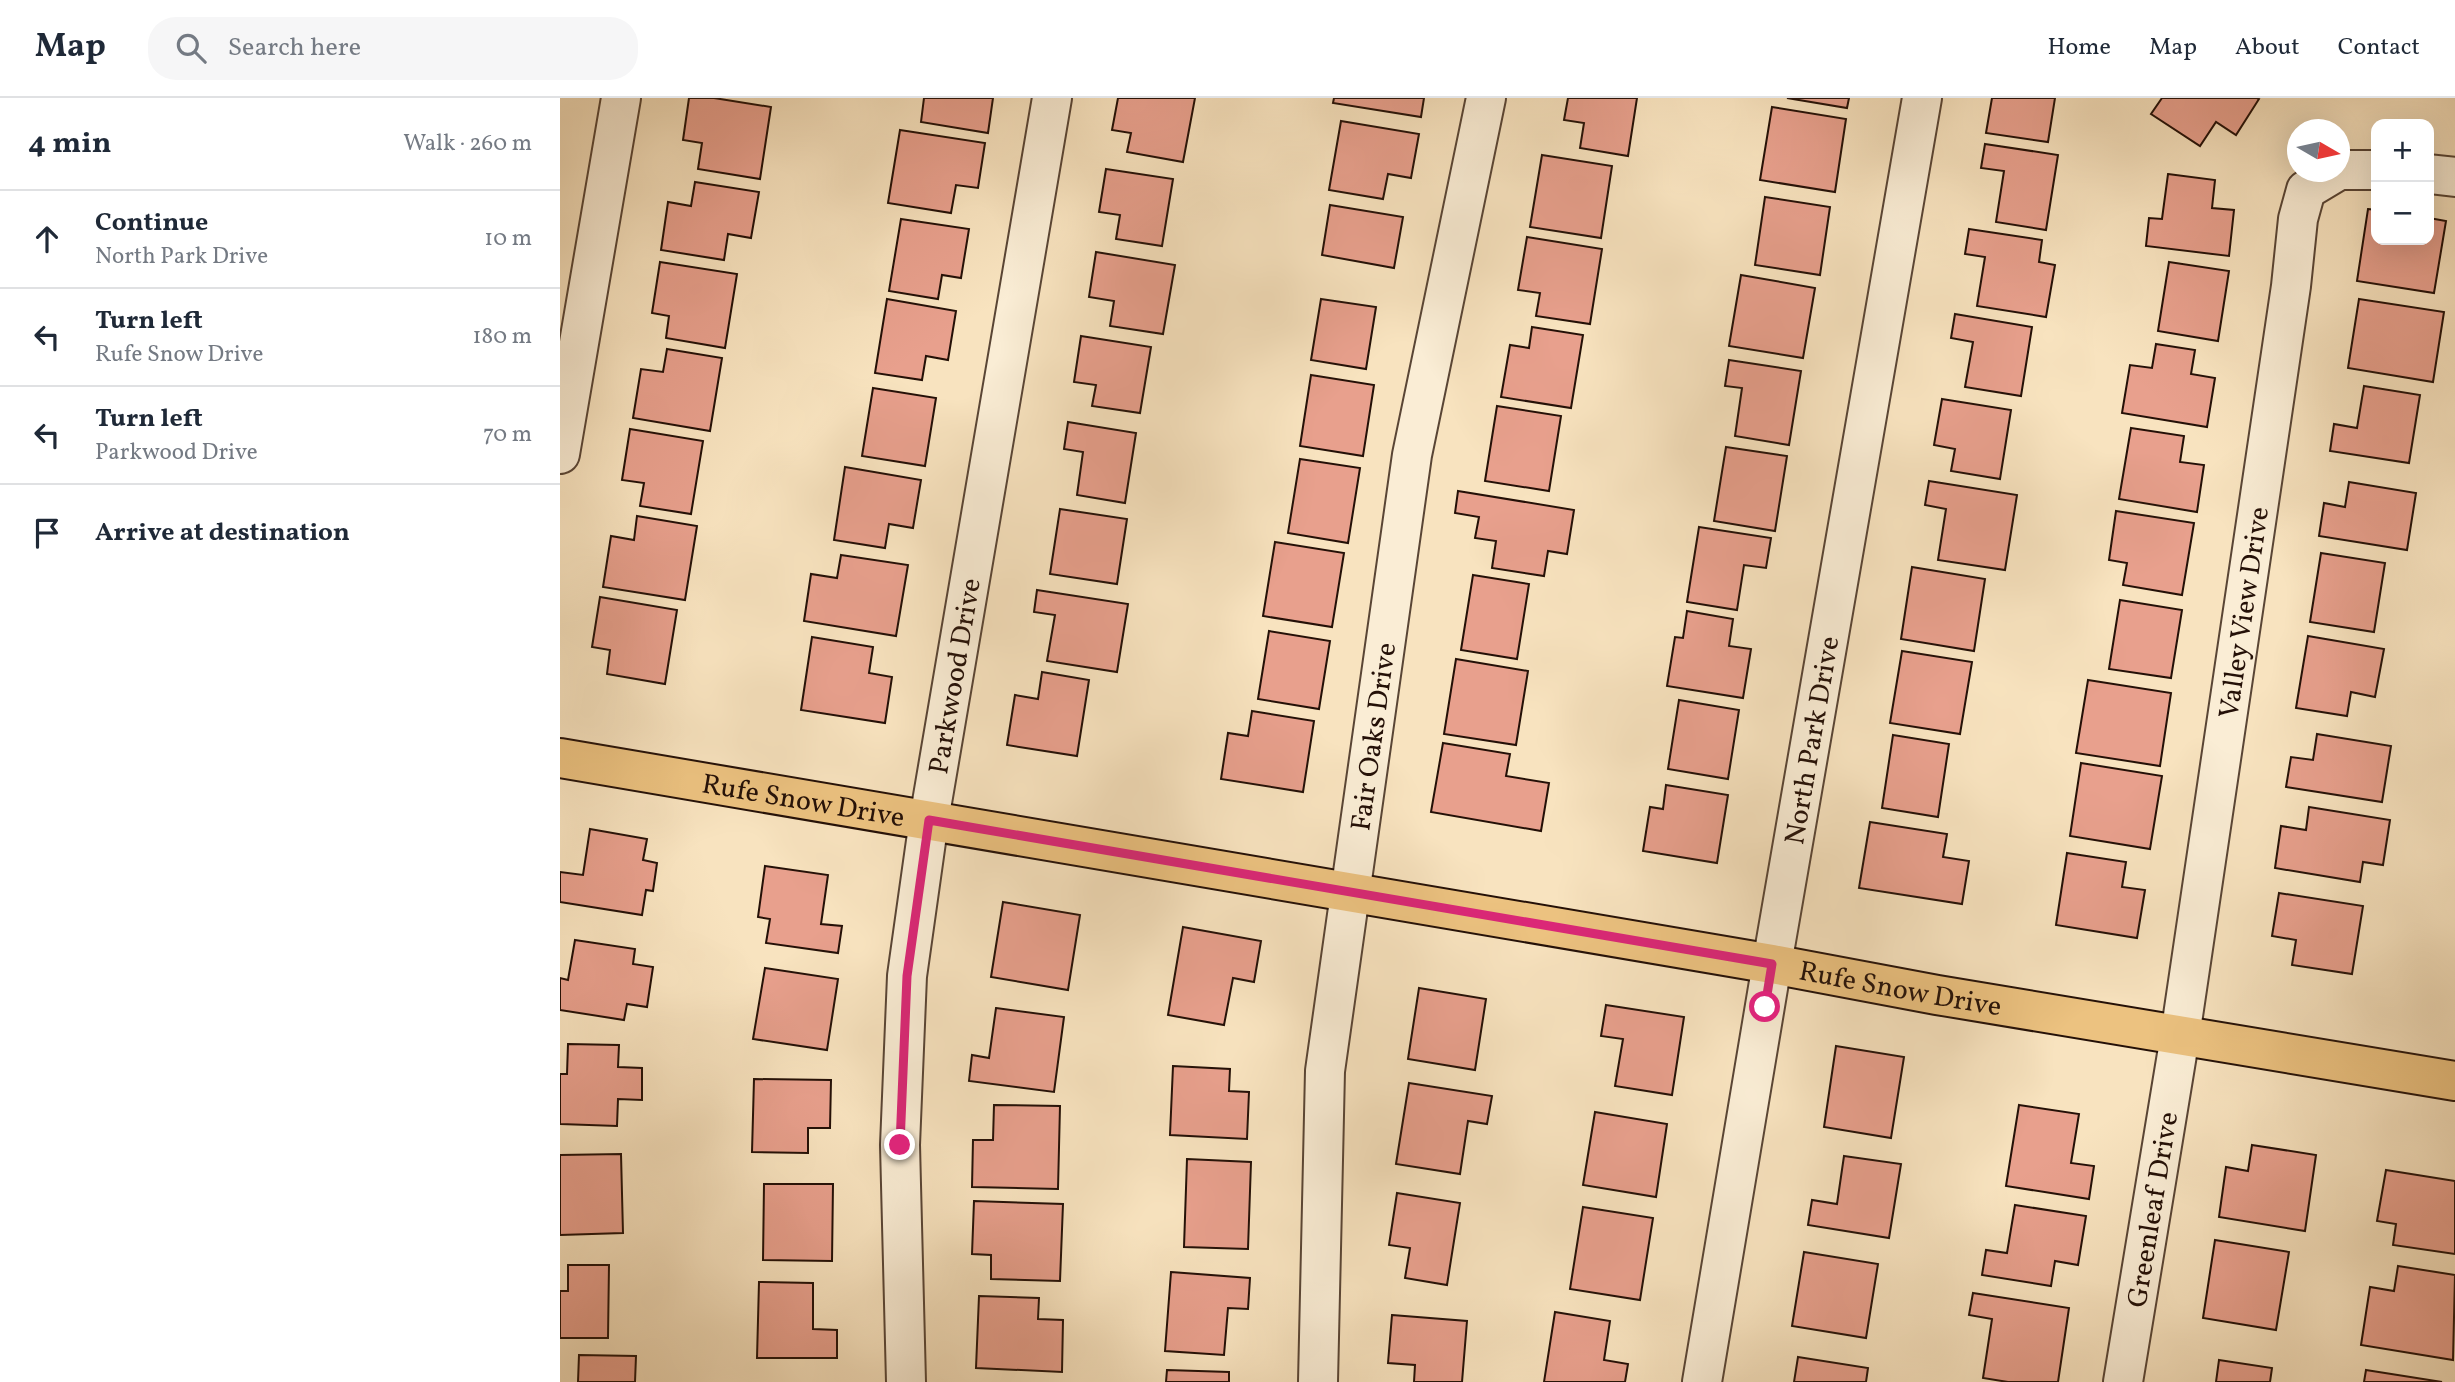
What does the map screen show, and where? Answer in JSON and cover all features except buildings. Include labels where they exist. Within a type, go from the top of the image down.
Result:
[{"type":"main road","name":"Rufe Snow Drive","points":[[560,758],[1772,964],[1937,995],[2455,1081]]},
{"type":"street","points":[[560,454],[621,98]]},
{"type":"street","name":"Parkwood Drive","points":[[906,1382],[900,1145],[907,976],[929,820],[1052,98]]},
{"type":"street","name":"Fair Oaks Drive","points":[[1318,1382],[1325,1071],[1348,892],[1412,456],[1486,98]]},
{"type":"street","name":"North Park Drive","points":[[1702,1382],[1922,98]]},
{"type":"street","points":[[2350,174],[2371,171]]},
{"type":"street","points":[[2434,175],[2455,177]]},
{"type":"street","name":"Valley View Drive","points":[[2180,1036],[2291,286],[2298,219],[2324,182]]},
{"type":"street","name":"Greenleaf Drive","points":[[2123,1382],[2180,1036]]},
{"type":"route","points":[[900,1145],[907,976],[929,820],[1772,964],[1765,1007]]}]
